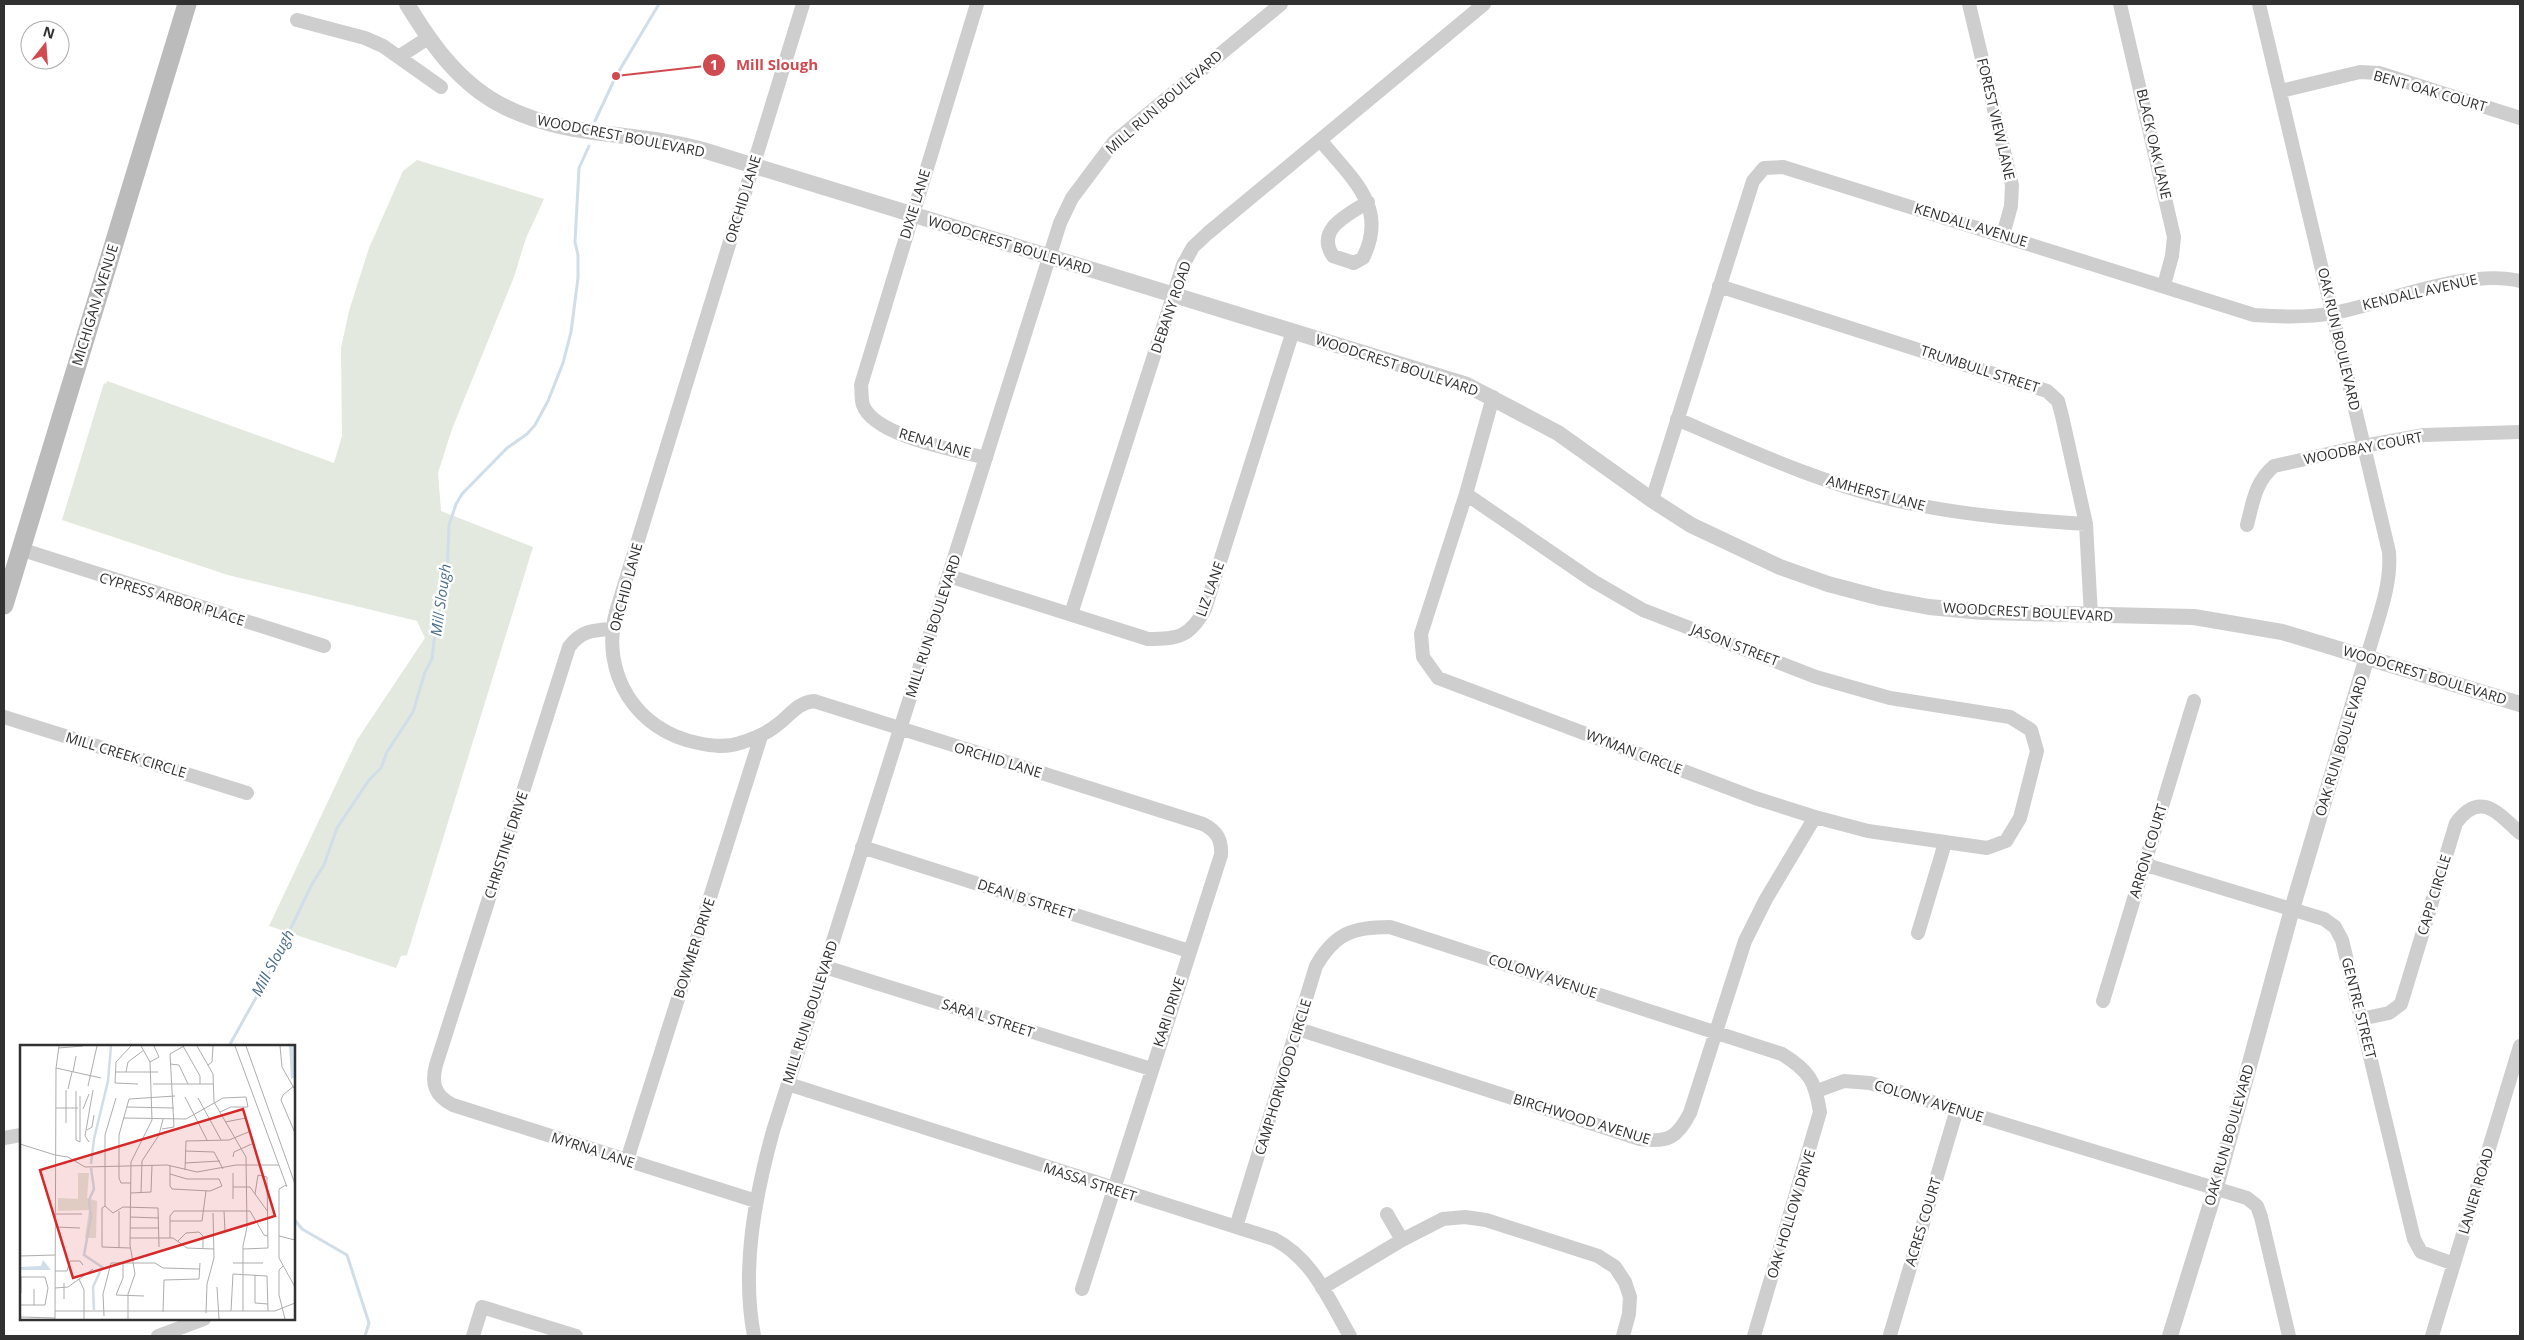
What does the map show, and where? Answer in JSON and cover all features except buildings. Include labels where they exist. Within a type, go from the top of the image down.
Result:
[{"type":"main road","name":"MICHIGAN AVENUE","points":[[4,605],[187,4]]},
{"type":"street","name":"WOODCREST BOULEVARD","points":[[407,4],[443,58],[473,86],[501,106],[525,117],[572,129],[699,149],[1467,385],[1494,397],[1558,433],[1652,500],[1691,525],[1780,567],[1881,598],[1929,607],[1983,612],[2194,617],[2247,624],[2282,632],[2520,704]]},
{"type":"street","name":"ORCHID LANE","points":[[803,4],[612,630],[613,656],[626,692],[637,710],[666,733],[682,740],[718,746],[738,744],[761,736],[804,702],[814,701],[1203,824],[1212,828],[1218,836]]},
{"type":"street","name":"DIXIE LANE","points":[[864,406],[861,385],[866,365],[976,4]]},
{"type":"street","name":"MILL RUN BOULEVARD","points":[[754,1336],[750,1317],[748,1274],[756,1200],[766,1155],[1048,256],[1072,198],[1114,142],[1280,4]]},
{"type":"street","name":"DEBANY ROAD","points":[[1071,614],[1183,265],[1194,247],[1484,4]]},
{"type":"street","name":"FOREST VIEW LANE","points":[[1969,4],[2012,185],[2011,206],[2003,234]]},
{"type":"street","name":"BLACK OAK LANE","points":[[2120,4],[2174,237],[2172,256],[2164,285]]},
{"type":"street","name":"OAK RUN BOULEVARD","points":[[2170,1336],[2216,1187],[2292,909],[2367,657],[2390,568],[2389,552],[2259,4]]},
{"type":"street","points":[[297,20],[365,38],[400,56],[441,87]]},
{"type":"street","points":[[400,56],[428,38]]},
{"type":"street","name":"BENT OAK COURT","points":[[2281,91],[2360,72],[2379,73],[2520,118]]},
{"type":"street","points":[[1321,141],[1360,189],[1368,202]]},
{"type":"street","name":"KENDALL AVENUE","points":[[1652,500],[1753,181],[1764,168],[1783,167],[2003,234],[2254,315],[2287,318],[2333,314],[2477,277],[2504,277],[2520,280]]},
{"type":"street","name":"TRUMBULL STREET","points":[[1719,286],[2047,391],[2058,402],[2086,524],[2091,616]]},
{"type":"street","name":"LIZ LANE","points":[[949,576],[1148,639],[1168,639],[1185,634],[1196,626],[1205,609],[1293,331]]},
{"type":"street","name":"WYMAN CIRCLE","points":[[1494,397],[1466,494],[1421,634],[1423,657],[1438,678],[1755,798],[1815,817],[1868,831],[1987,848],[2006,841],[2020,818],[2037,751],[2031,730]]},
{"type":"street","name":"RENA LANE","points":[[864,406],[876,421],[891,431],[986,458]]},
{"type":"street","name":"AMHERST LANE","points":[[1677,419],[1762,456],[1842,485],[1911,504],[2000,519],[2086,524]]},
{"type":"street","name":"WOODBAY COURT","points":[[2247,525],[2257,486],[2264,475],[2274,466],[2363,446],[2424,435],[2520,432]]},
{"type":"street","name":"JASON STREET","points":[[1466,494],[1593,581],[1643,610],[1816,677],[1890,698],[2010,717],[2031,730]]},
{"type":"street","name":"CYPRESS ARBOR PLACE","points":[[20,549],[324,646]]},
{"type":"street","name":"CHRISTINE DRIVE","points":[[435,1090],[433,1077],[436,1065],[569,648],[577,636],[591,630],[612,630]]},
{"type":"street","name":"ARRON COURT","points":[[2103,1001],[2194,701]]},
{"type":"street","name":"MILL CREEK CIRCLE","points":[[4,717],[248,793]]},
{"type":"street","name":"BOWMER DRIVE","points":[[627,1160],[761,736]]},
{"type":"street","name":"CAPP CIRCLE","points":[[2362,1019],[2389,1013],[2401,1004],[2456,823],[2465,810],[2478,805],[2493,809],[2520,833]]},
{"type":"street","name":"BIRCHWOOD AVENUE","points":[[1298,1029],[1640,1139],[1658,1141],[1669,1139],[1681,1130],[1690,1113],[1745,941],[1766,899],[1815,817]]},
{"type":"street","name":"KARI DRIVE","points":[[1082,1289],[1221,855],[1221,844],[1218,836]]},
{"type":"street","points":[[1918,933],[1945,843]]},
{"type":"street","name":"DEAN B STREET","points":[[862,847],[1189,952]]},
{"type":"street","name":"GENTRE STREET","points":[[2144,864],[2324,919],[2335,926],[2342,940],[2362,1019],[2414,1239],[2421,1252],[2454,1264]]},
{"type":"street","name":"COLONY AVENUE","points":[[1342,935],[1365,927],[1390,927],[1782,1054],[1803,1067],[1817,1091],[1844,1082],[1870,1083],[2247,1198],[2256,1206],[2289,1336]]},
{"type":"street","name":"CAMPHORWOOD CIRCLE","points":[[1236,1227],[1316,966],[1325,951],[1342,935]]},
{"type":"street","name":"SARA L STREET","points":[[825,967],[1151,1070]]},
{"type":"street","name":"LANIER ROAD","points":[[2432,1336],[2520,1046]]},
{"type":"street","name":"MASSA STREET","points":[[788,1084],[1274,1239],[1289,1247],[1302,1259],[1322,1288],[1350,1336]]},
{"type":"street","name":"MYRNA LANE","points":[[435,1090],[442,1099],[452,1105],[756,1200]]},
{"type":"street","name":"OAK HOLLOW DRIVE","points":[[1754,1336],[1816,1130],[1820,1112],[1817,1091]]},
{"type":"street","name":"ACRES COURT","points":[[1890,1335],[1957,1109]]},
{"type":"street","points":[[4,1138],[20,1135]]},
{"type":"street","points":[[1387,1214],[1402,1240]]},
{"type":"street","points":[[1322,1288],[1402,1240],[1443,1219],[1465,1217],[1486,1220],[1598,1256],[1615,1267],[1625,1282],[1630,1297],[1629,1314],[1623,1336]]},
{"type":"street","points":[[472,1336],[482,1307],[576,1336]]},
{"type":"street","points":[[158,1336],[201,1320]]},
{"type":"shaded area","points":[[417,160],[544,199],[526,238],[514,277],[452,429],[438,473],[441,511],[533,547],[407,955],[401,956],[396,968],[269,926],[357,740],[425,638],[417,621],[228,575],[62,520],[104,383],[106,384],[107,381],[334,463],[342,436],[341,348],[349,311],[369,248],[403,171]]},
{"type":"waterway","name":"Mill Slough","points":[[595,121],[616,76],[659,4]]},
{"type":"waterway","name":"Mill Slough","points":[[230,1045],[268,976],[312,884],[324,865],[337,828],[369,780],[381,768],[387,752],[413,712],[425,672],[432,659],[447,578],[449,525],[456,504],[462,494],[507,448],[527,434],[535,425],[548,401],[563,363],[571,332],[578,278],[578,255],[575,242],[579,168],[589,146]]},
{"type":"waterway","name":"Mill Slough","points":[[295,1220],[302,1229],[347,1255],[369,1323],[365,1336]]},
{"type":"place","name":"Mill Slough","points":[[616,76]]}]
